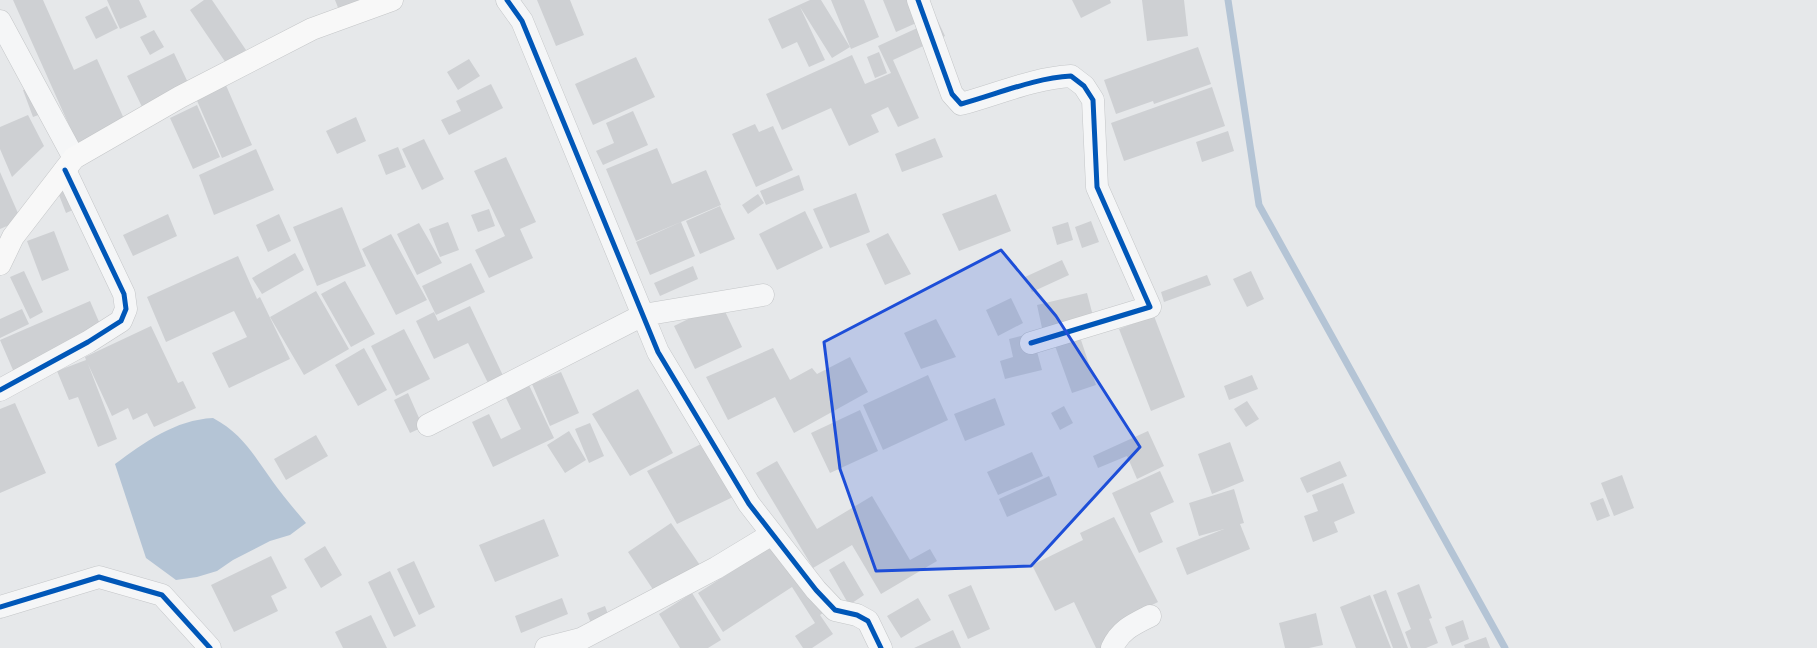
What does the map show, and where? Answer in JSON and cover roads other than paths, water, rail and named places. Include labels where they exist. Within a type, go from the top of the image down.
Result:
[{"type":"main road","points":[[0,264],[13,237],[70,164],[180,97],[312,29],[392,0]]},
{"type":"street","points":[[508,0],[522,21],[658,352],[749,504],[816,590],[835,610],[857,615],[868,621],[881,648]]},
{"type":"street","points":[[918,0],[952,94],[961,104],[1058,76],[1071,76],[1084,86],[1093,100],[1097,187],[1150,307],[1031,343]]},
{"type":"street","points":[[0,21],[70,164],[124,294],[126,309],[121,321],[88,342],[0,390]]},
{"type":"street","points":[[428,425],[643,315],[763,295]]},
{"type":"street","points":[[546,648],[581,639],[716,568],[772,534]]},
{"type":"street","points":[[0,607],[99,577],[162,594],[210,648]]},
{"type":"street","points":[[1112,648],[1117,638],[1127,627],[1150,616]]},
{"type":"water","points":[[213,418],[240,438],[306,523],[290,535],[270,541],[233,560],[217,571],[197,577],[176,580],[146,558],[115,464],[149,440],[173,428],[186,423]]},
{"type":"waterway","points":[[1228,0],[1259,205],[1505,648]]}]
